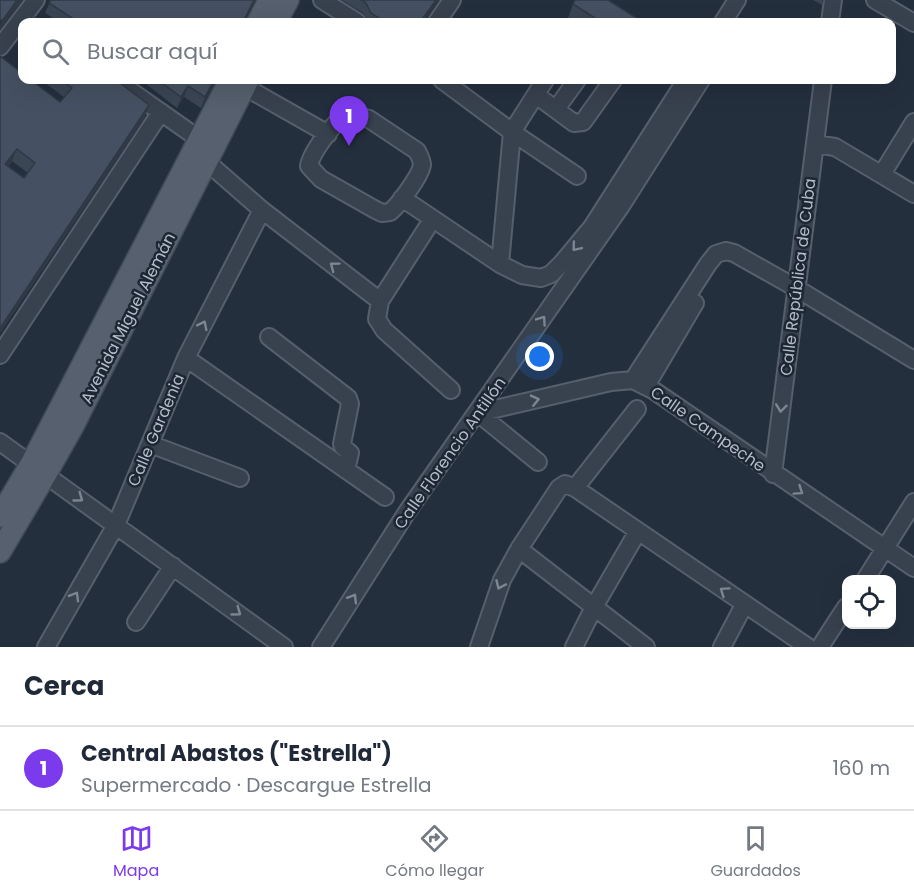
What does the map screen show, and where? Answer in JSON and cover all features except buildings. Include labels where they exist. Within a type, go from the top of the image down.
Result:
[{"type":"main road","points":[[260,18],[269,0]]},
{"type":"main road","points":[[278,18],[288,0]]},
{"type":"main road","name":"Avenida Miguel Alemán","points":[[0,552],[38,469],[199,151],[239,84]]},
{"type":"main road","name":"Avenida Miguel Alemán","points":[[0,516],[38,469]]},
{"type":"street","points":[[30,18],[36,0]]},
{"type":"street","points":[[270,18],[280,0]]},
{"type":"street","points":[[322,0],[351,18]]},
{"type":"street","points":[[440,18],[452,0]]},
{"type":"street","points":[[726,18],[737,0]]},
{"type":"street","points":[[739,18],[750,0]]},
{"type":"street","points":[[831,18],[833,0]]},
{"type":"street","points":[[875,0],[914,23]]},
{"type":"street","points":[[1,45],[18,30]]},
{"type":"street","points":[[121,84],[161,112],[262,210],[381,301]]},
{"type":"street","points":[[246,84],[328,134]]},
{"type":"street","points":[[447,84],[577,176]]},
{"type":"street","points":[[500,264],[512,132],[543,84]]},
{"type":"street","points":[[556,109],[574,84]]},
{"type":"street","points":[[536,95],[574,123],[583,122],[610,84]]},
{"type":"street","points":[[402,198],[500,264],[532,278],[541,278],[551,274],[577,246],[610,200],[683,84]]},
{"type":"street","name":"Calle Florencio Antillón","points":[[321,647],[407,512],[621,206],[698,84]]},
{"type":"street","name":"Calle República de Cuba","points":[[773,474],[822,84]]},
{"type":"street","points":[[0,355],[161,112]]},
{"type":"street","points":[[356,115],[369,119],[417,151],[422,164],[419,172],[390,212],[382,213],[315,174],[309,162],[328,134],[343,116],[356,115]]},
{"type":"street","points":[[882,174],[914,122]]},
{"type":"street","points":[[815,144],[836,147],[914,194]]},
{"type":"street","name":"Calle Gardenia","points":[[46,647],[116,525],[186,358],[262,210]]},
{"type":"street","points":[[432,219],[381,301],[377,310],[377,319],[379,324],[450,390]]},
{"type":"street","points":[[639,383],[708,264],[716,254],[726,251],[734,253],[796,288],[914,360]]},
{"type":"street","points":[[269,337],[348,398],[350,404],[342,444],[350,453],[346,470]]},
{"type":"street","points":[[186,358],[385,497]]},
{"type":"street","name":"Calle Campeche","points":[[478,413],[611,381],[639,383],[914,568]]},
{"type":"street","points":[[479,647],[502,580],[519,549],[560,488],[570,486],[637,409]]},
{"type":"street","points":[[478,413],[538,462]]},
{"type":"street","points":[[0,442],[284,647]]},
{"type":"street","points":[[150,444],[240,478]]},
{"type":"street","points":[[0,536],[38,469]]},
{"type":"street","points":[[570,486],[808,647]]},
{"type":"street","points":[[868,575],[914,502]]},
{"type":"street","points":[[574,647],[594,607],[638,531]]},
{"type":"street","points":[[519,549],[646,647]]},
{"type":"street","points":[[136,622],[173,566]]},
{"type":"street","points":[[722,647],[744,605]]},
{"type":"street","points":[[820,647],[842,613]]},
{"type":"place","name":"Central Abastos (\"Estrella\")","points":[[349,146]]}]
